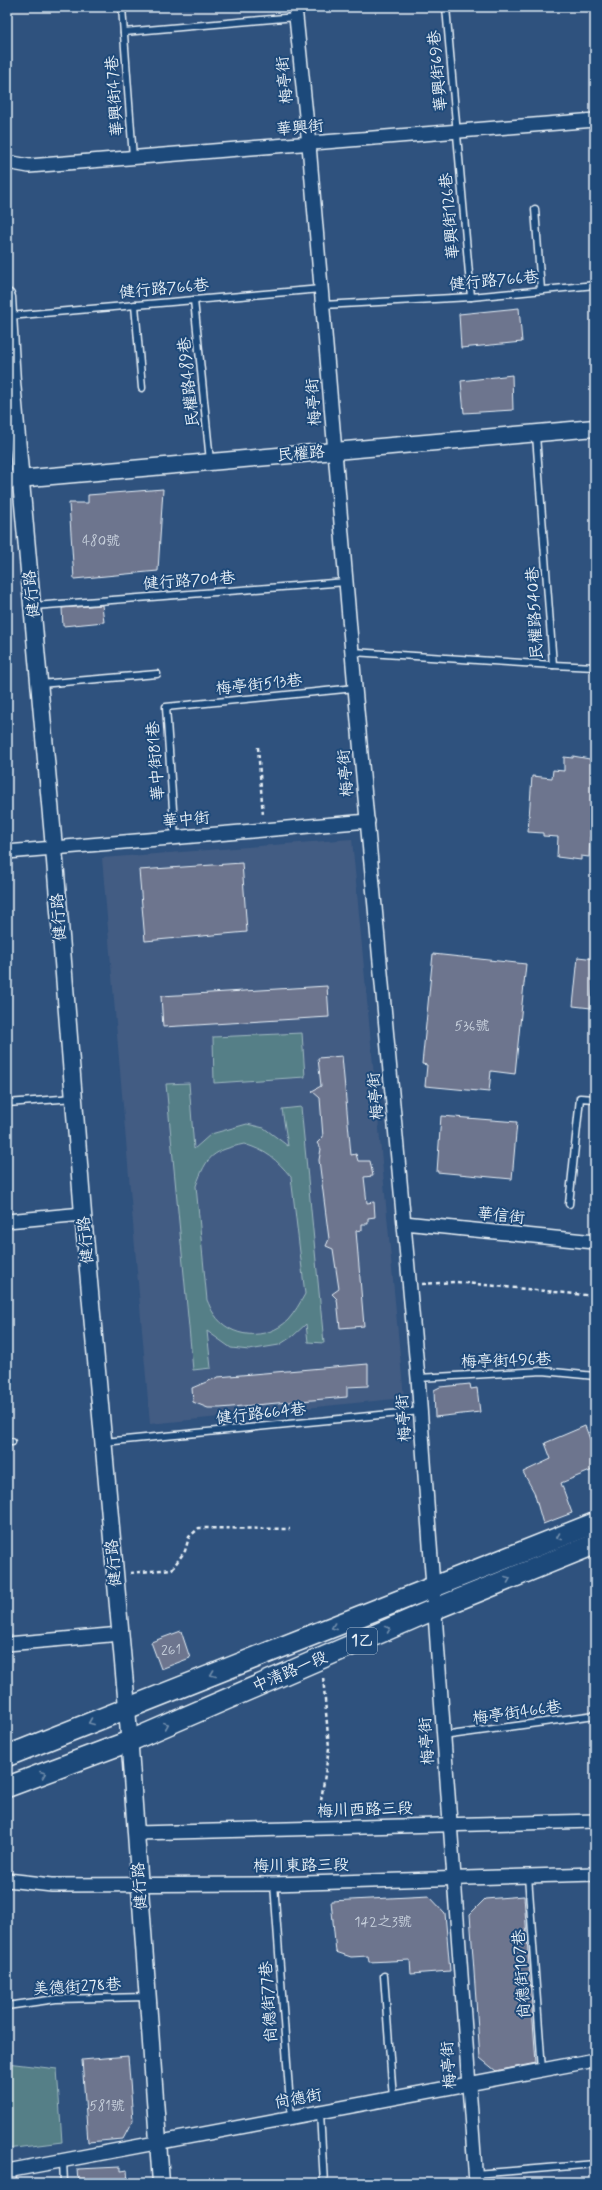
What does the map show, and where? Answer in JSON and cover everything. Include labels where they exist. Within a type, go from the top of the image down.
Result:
[{"type":"main road","name":"中清路一段","points":[[7,1756],[128,1707],[433,1589],[595,1523]]},
{"type":"main road","name":"中清路一段","points":[[7,1787],[130,1741],[435,1609],[593,1547]]},
{"type":"street","name":"梅亭街","points":[[295,12],[309,145],[355,688],[421,1411],[475,2178]]},
{"type":"street","name":"華興街","points":[[7,162],[29,166],[309,145],[595,120]]},
{"type":"street","name":"健行路","points":[[7,297],[9,316],[14,479],[34,606],[83,1214],[128,1707],[161,2183]]},
{"type":"street","name":"民權路","points":[[14,479],[595,428]]},
{"type":"street","name":"華中街","points":[[7,852],[368,821]]},
{"type":"street","points":[[7,1221],[83,1214]]},
{"type":"street","name":"華信街","points":[[404,1223],[595,1242]]},
{"type":"street","points":[[7,1644],[121,1634]]},
{"type":"street","name":"梅川西路三段","points":[[136,1833],[595,1821]]},
{"type":"street","name":"梅川東路三段","points":[[7,1880],[52,1885],[274,1884],[595,1874]]},
{"type":"street","name":"尚德街","points":[[11,2175],[63,2161],[158,2142],[468,2086],[595,2060]]},
{"type":"lane","name":"華興街47巷","points":[[122,7],[133,158]]},
{"type":"lane","name":"華興街69巷","points":[[446,7],[456,132]]},
{"type":"lane","name":"華興街47巷","points":[[124,32],[295,12]]},
{"type":"lane","name":"華興街126巷","points":[[456,132],[471,297]]},
{"type":"lane","points":[[535,209],[541,290]]},
{"type":"lane","name":"健行路766巷","points":[[323,305],[471,297],[595,285]]},
{"type":"lane","name":"健行路766巷","points":[[9,316],[321,288]]},
{"type":"lane","name":"民權路489巷","points":[[194,300],[210,462]]},
{"type":"lane","points":[[135,305],[142,388]]},
{"type":"lane","name":"民權路540巷","points":[[353,652],[553,666],[536,433]]},
{"type":"lane","name":"健行路704巷","points":[[34,606],[346,582]]},
{"type":"lane","points":[[553,666],[595,667]]},
{"type":"lane","points":[[40,684],[157,674]]},
{"type":"lane","name":"梅亭街513巷","points":[[166,707],[355,688]]},
{"type":"lane","name":"華中街81巷","points":[[166,707],[175,838]]},
{"type":"lane","points":[[7,1103],[74,1098]]},
{"type":"lane","points":[[569,1204],[580,1098],[595,1099]]},
{"type":"lane","name":"梅亭街496巷","points":[[418,1378],[543,1371],[595,1376]]},
{"type":"lane","name":"健行路664巷","points":[[104,1442],[421,1411]]},
{"type":"lane","name":"梅亭街466巷","points":[[443,1736],[595,1715]]},
{"type":"lane","name":"尚德街107巷","points":[[528,1876],[542,2070]]},
{"type":"lane","name":"尚德街77巷","points":[[274,1884],[291,2118]]},
{"type":"lane","points":[[384,1976],[394,2099]]},
{"type":"lane","name":"美德街278巷","points":[[7,2006],[56,1999],[149,1997]]},
{"type":"lane","points":[[320,2113],[324,2183]]},
{"type":"lane","points":[[63,2161],[64,2183]]},
{"type":"lane","points":[[475,2178],[595,2164]]},
{"type":"path","points":[[258,747],[264,830]]},
{"type":"path","points":[[410,1285],[456,1282],[595,1296]]},
{"type":"path","points":[[115,1574],[172,1569],[185,1551],[189,1537],[199,1528],[290,1529]]},
{"type":"path","points":[[317,1828],[329,1748],[322,1658]]},
{"type":"shaded area","points":[[352,839],[404,1398],[150,1424],[102,858]]},
{"type":"shaded area","points":[[595,935],[595,1078],[589,1078]]},
{"type":"green space","points":[[302,1033],[305,1077],[214,1083],[213,1037]]},
{"type":"green space","points":[[189,1083],[194,1149],[211,1134],[247,1124],[264,1128],[288,1146],[282,1109],[301,1107],[324,1343],[308,1342],[306,1324],[293,1336],[279,1345],[249,1350],[231,1348],[207,1331],[211,1368],[193,1370],[166,1084]],"holes":[[[244,1144],[270,1156],[281,1165],[291,1177],[305,1294],[288,1320],[279,1327],[260,1334],[249,1334],[229,1328],[221,1322],[213,1312],[207,1300],[196,1186],[204,1167],[212,1156],[225,1149]]]},
{"type":"green space","points":[[7,2063],[57,2069],[62,2142],[7,2149]]},
{"type":"building","points":[[519,308],[522,342],[461,348],[459,314]]},
{"type":"building","points":[[512,375],[513,410],[464,413],[461,381]]},
{"type":"building","points":[[163,489],[158,571],[74,579],[69,503],[88,503],[88,495]]},
{"type":"building","points":[[102,605],[104,622],[63,626],[62,608]]},
{"type":"building","points":[[573,756],[595,760],[595,837],[590,837],[589,857],[581,856],[581,860],[557,857],[558,837],[543,836],[543,833],[528,832],[532,776],[552,778],[553,770],[564,771],[564,757],[573,758]]},
{"type":"building","points":[[242,863],[247,932],[145,941],[139,870]]},
{"type":"building","points":[[433,954],[526,964],[515,1074],[491,1071],[489,1092],[425,1086],[427,1065],[422,1064]]},
{"type":"building","points":[[578,957],[595,959],[591,1008],[573,1006]]},
{"type":"building","points":[[327,986],[329,1017],[163,1027],[161,996]]},
{"type":"building","points":[[342,1056],[351,1155],[356,1154],[358,1161],[370,1161],[373,1176],[364,1177],[367,1203],[374,1202],[375,1217],[368,1218],[368,1224],[362,1224],[362,1230],[356,1231],[364,1326],[340,1328],[337,1299],[332,1294],[339,1289],[333,1249],[326,1246],[329,1239],[319,1160],[321,1149],[317,1143],[323,1137],[320,1098],[312,1091],[321,1086],[318,1058]]},
{"type":"building","points":[[441,1116],[517,1122],[512,1179],[437,1172]]},
{"type":"building","points":[[368,1364],[368,1386],[347,1387],[347,1397],[220,1408],[208,1408],[193,1402],[192,1388],[218,1377]]},
{"type":"building","points":[[470,1384],[471,1389],[477,1388],[480,1412],[435,1417],[434,1390],[440,1387]]},
{"type":"building","points":[[585,1426],[595,1452],[595,1469],[561,1483],[572,1513],[543,1524],[534,1492],[523,1472],[551,1459],[545,1443]]},
{"type":"building","points":[[181,1631],[190,1658],[161,1669],[151,1642]]},
{"type":"building","points":[[429,1896],[445,1913],[450,1971],[411,1974],[410,1960],[369,1962],[368,1956],[351,1957],[336,1952],[331,1901]]},
{"type":"building","points":[[524,1896],[536,2063],[496,2071],[480,2058],[470,1914],[485,1899]]},
{"type":"building","points":[[128,2056],[133,2120],[123,2139],[88,2142],[82,2060]]},
{"type":"building","points":[[120,2167],[120,2171],[127,2170],[128,2183],[79,2183],[78,2169]]}]
